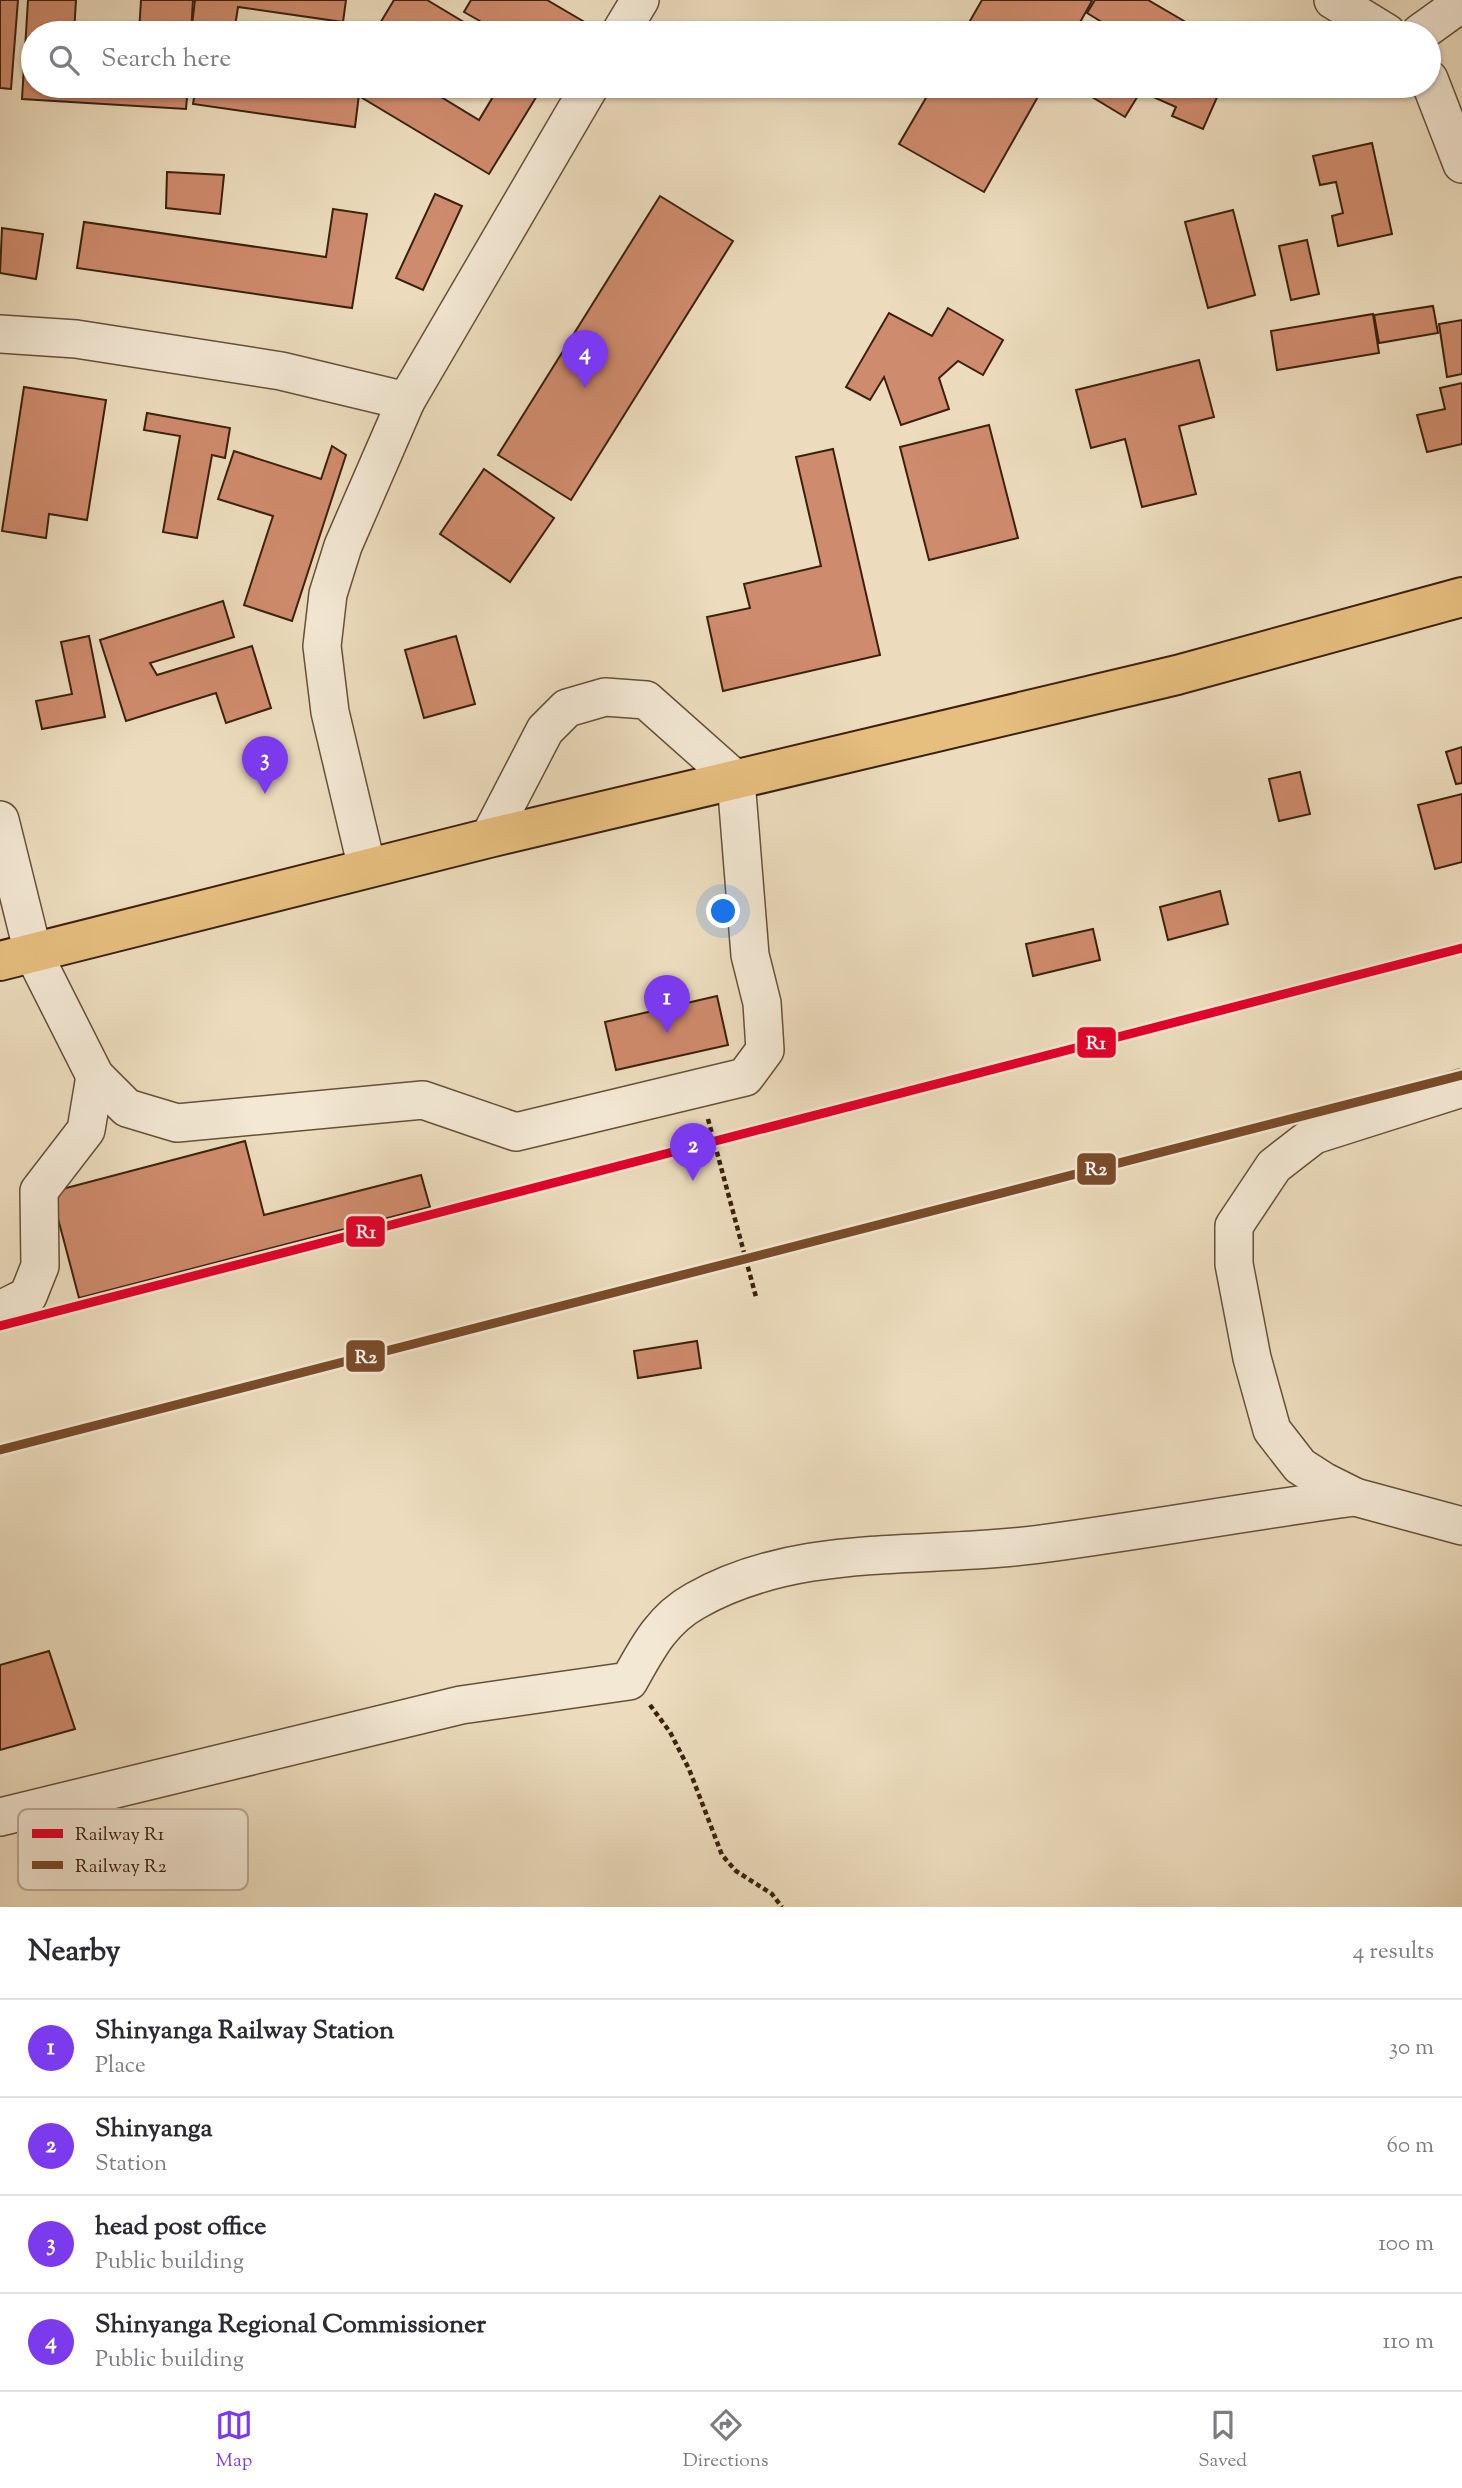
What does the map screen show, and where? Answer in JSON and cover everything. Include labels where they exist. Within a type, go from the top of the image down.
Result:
[{"type":"highway","points":[[16,957],[489,838],[1177,675],[1462,597]]},
{"type":"street","points":[[627,21],[640,0]]},
{"type":"street","points":[[1333,0],[1367,21]]},
{"type":"street","points":[[1437,21],[1461,0]]},
{"type":"street","points":[[367,868],[330,712],[322,646],[328,594],[343,546],[406,401],[583,98]]},
{"type":"street","points":[[1436,98],[1462,164]]},
{"type":"street","points":[[0,334],[76,339],[267,369],[406,401]]},
{"type":"street","points":[[0,820],[16,957],[95,1076],[127,1108],[177,1123],[423,1100],[516,1132],[745,1077],[765,1050],[762,1003],[750,955],[736,780],[646,700],[605,697],[567,708],[545,730],[489,838]]},
{"type":"street","points":[[0,1310],[28,1296],[40,1266],[39,1191],[86,1130],[95,1076]]},
{"type":"street","points":[[1462,1088],[1314,1135],[1274,1166],[1234,1226],[1236,1274],[1252,1358],[1272,1430],[1300,1466],[1325,1482],[1355,1497],[1462,1526]]},
{"type":"street","points":[[33,1809],[461,1704],[629,1681],[648,1644],[667,1620],[695,1601],[759,1573],[832,1558],[1039,1545],[1355,1497]]},
{"type":"street","points":[[0,1817],[18,1813]]},
{"type":"path","points":[[706,1111],[755,1297]]},
{"type":"path","points":[[629,1681],[670,1732],[688,1769],[722,1855],[736,1871],[772,1894],[782,1907]]},
{"type":"building","points":[[0,0],[18,0],[11,89],[0,88]]},
{"type":"building","points":[[28,0],[76,0],[75,21],[27,21]]},
{"type":"building","points":[[141,0],[193,0],[192,21],[140,21]]},
{"type":"building","points":[[195,0],[346,0],[343,21],[238,7],[236,21],[192,21]]},
{"type":"building","points":[[394,0],[427,0],[462,21],[381,21]]},
{"type":"building","points":[[471,0],[547,0],[583,21],[480,21],[464,12]]},
{"type":"building","points":[[982,0],[1092,1],[1081,21],[970,21]]},
{"type":"building","points":[[1095,0],[1148,0],[1184,21],[1100,21],[1087,13]]},
{"type":"building","points":[[22,98],[187,98],[186,109]]},
{"type":"building","points":[[194,98],[359,98],[355,127],[193,104]]},
{"type":"building","points":[[362,98],[443,98],[479,120],[492,98],[536,98],[489,174]]},
{"type":"building","points":[[926,98],[1037,98],[984,192],[899,144]]},
{"type":"building","points":[[1094,98],[1137,98],[1125,117]]},
{"type":"building","points":[[1156,98],[1217,98],[1203,129],[1172,116],[1176,107]]},
{"type":"building","points":[[1372,143],[1392,234],[1338,246],[1332,216],[1343,213],[1336,182],[1320,185],[1313,156]]},
{"type":"building","points":[[167,172],[224,175],[220,214],[166,208]]},
{"type":"building","points":[[435,194],[462,206],[423,290],[396,278]]},
{"type":"building","points":[[660,196],[733,241],[571,500],[498,455]]},
{"type":"building","points":[[333,209],[367,214],[352,308],[77,268],[84,222],[326,257]]},
{"type":"building","points":[[1233,210],[1255,295],[1208,308],[1185,222]]},
{"type":"building","points":[[2,228],[43,234],[36,279],[0,273]]},
{"type":"building","points":[[1307,240],[1319,294],[1291,300],[1279,246]]},
{"type":"building","points":[[1433,306],[1438,333],[1379,343],[1374,315]]},
{"type":"building","points":[[948,308],[1003,340],[983,375],[958,361],[939,378],[949,409],[901,425],[884,377],[870,400],[846,387],[889,313],[932,336]]},
{"type":"building","points":[[1373,314],[1379,353],[1277,370],[1271,331]]},
{"type":"building","points":[[1462,320],[1462,374],[1447,377],[1439,324]]},
{"type":"building","points":[[1199,360],[1214,417],[1179,426],[1196,494],[1142,507],[1125,439],[1091,448],[1076,390]]},
{"type":"building","points":[[1462,383],[1462,444],[1427,452],[1417,415],[1445,409],[1440,388]]},
{"type":"building","points":[[24,387],[106,400],[87,520],[49,514],[46,538],[2,531]]},
{"type":"building","points":[[147,413],[230,428],[225,458],[212,455],[197,538],[163,532],[180,436],[144,430]]},
{"type":"building","points":[[989,425],[1018,538],[929,560],[900,447]]},
{"type":"building","points":[[332,446],[346,455],[292,621],[244,605],[273,516],[218,499],[234,451],[321,479]]},
{"type":"building","points":[[833,449],[880,655],[723,691],[707,617],[750,608],[744,584],[821,566],[796,457]]},
{"type":"building","points":[[484,469],[554,518],[510,582],[440,534]]},
{"type":"building","points":[[223,601],[234,637],[150,663],[157,675],[252,646],[271,708],[226,723],[216,693],[126,721],[100,640]]},
{"type":"building","points":[[89,636],[105,717],[42,729],[36,701],[72,694],[61,642]]},
{"type":"building","points":[[456,636],[475,704],[424,718],[405,650]]},
{"type":"building","points":[[1462,747],[1462,783],[1456,784],[1446,752]]},
{"type":"building","points":[[1300,772],[1310,814],[1279,821],[1269,779]]},
{"type":"building","points":[[1462,794],[1462,862],[1435,869],[1418,805]]},
{"type":"building","points":[[1220,891],[1228,924],[1168,940],[1160,907]]},
{"type":"building","points":[[1093,929],[1100,960],[1033,976],[1026,944]]},
{"type":"building","points":[[717,996],[728,1045],[616,1070],[605,1022]]},
{"type":"building","points":[[245,1141],[264,1215],[421,1175],[430,1207],[79,1298],[51,1192]]},
{"type":"building","points":[[697,1341],[701,1368],[638,1378],[634,1351]]},
{"type":"building","points":[[49,1651],[75,1729],[0,1750],[0,1665]]},
{"type":"rail line","name":"R1","points":[[0,1326],[1462,948]]},
{"type":"rail line","name":"R2","points":[[0,1450],[1462,1075]]},
{"type":"place","name":"Shinyanga Regional Commissioner","points":[[585,388]]},
{"type":"place","name":"head post office","points":[[265,794]]},
{"type":"place","name":"Shinyanga Railway Station","points":[[667,1033]]},
{"type":"place","name":"Shinyanga","points":[[693,1181]]}]
